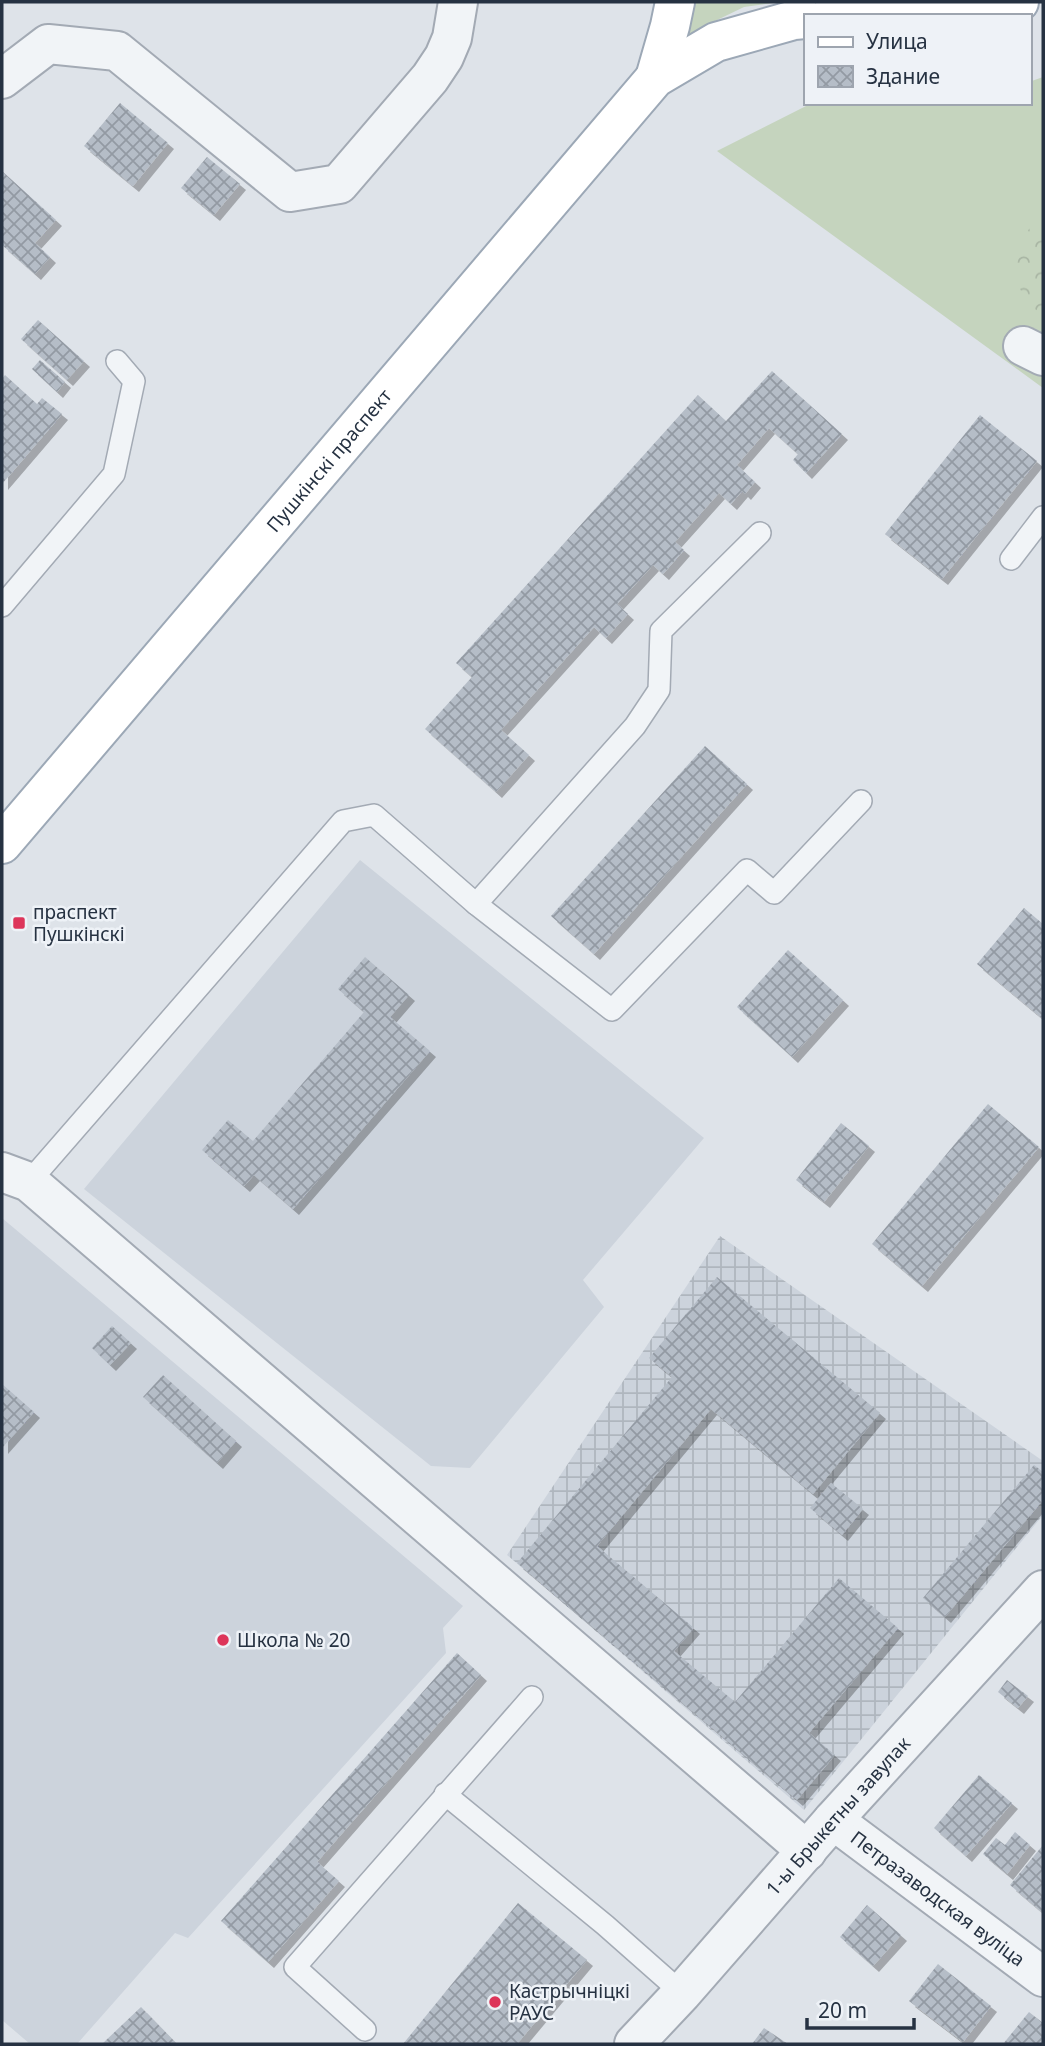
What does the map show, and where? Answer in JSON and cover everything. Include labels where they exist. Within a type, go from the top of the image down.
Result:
[{"type":"main road","points":[[655,78],[675,2]]},
{"type":"main road","points":[[839,14],[879,5],[948,13],[1004,7],[1019,2]]},
{"type":"main road","points":[[655,78],[716,42],[804,19]]},
{"type":"main road","name":"Пушкінскі праспект","points":[[2,844],[655,78]]},
{"type":"street","points":[[2,79],[48,44],[117,51],[290,192],[339,184],[430,78],[444,57],[452,38],[458,2]]},
{"type":"street","points":[[15,1177],[807,1851]]},
{"type":"street","name":"1-ы Брыкетны завулак","points":[[634,2044],[1043,1590]]},
{"type":"street","name":"Петразаводская вуліца","points":[[833,1820],[1043,1977]]},
{"type":"lane","points":[[2,606],[114,474],[134,381],[117,361]]},
{"type":"lane","points":[[1010,559],[1043,517]]},
{"type":"lane","points":[[476,904],[635,726],[659,690],[661,631],[760,533]]},
{"type":"lane","points":[[15,1177],[343,821],[374,815],[476,904],[612,1010],[747,870],[774,893],[861,801]]},
{"type":"lane","points":[[365,2030],[295,1967],[532,1697]]},
{"type":"lane","points":[[445,1794],[605,1925],[682,1993]]},
{"type":"shaded area","points":[[360,860],[704,1138],[583,1280],[604,1307],[470,1468],[431,1466],[84,1189]]},
{"type":"shaded area","name":"Школа № 20","points":[[2,1218],[463,1606],[443,1628],[446,1653],[188,1938],[175,1933],[77,2044],[30,2044],[2,2020]]},
{"type":"shaded area","points":[[720,1236],[1043,1461],[1043,1515],[804,1810],[507,1555]]},
{"type":"green space","points":[[693,2],[779,2],[744,7],[715,21],[676,57]]},
{"type":"green space","points":[[1043,77],[1043,388],[717,151],[808,105],[1031,105],[1031,81]]},
{"type":"green space","points":[[1043,227],[1043,317],[1025,299],[1005,258],[1030,228]]},
{"type":"building","points":[[120,103],[168,143],[133,186],[84,146]]},
{"type":"building","points":[[207,157],[240,184],[214,215],[181,188]]},
{"type":"building","points":[[2,171],[56,220],[35,243],[50,257],[35,274],[2,245]]},
{"type":"building","points":[[38,320],[84,361],[67,380],[21,339]]},
{"type":"building","points":[[40,360],[65,382],[57,392],[32,369]]},
{"type":"building","points":[[772,371],[842,434],[806,473],[793,460],[798,454],[769,428],[737,465],[755,482],[745,494],[742,491],[731,504],[719,493],[675,542],[684,550],[663,574],[653,565],[617,604],[628,614],[606,638],[594,627],[501,730],[529,755],[496,792],[425,729],[472,677],[456,663],[698,395],[726,421]]},
{"type":"building","points":[[5,375],[37,404],[42,398],[62,414],[2,484],[2,379]]},
{"type":"building","points":[[980,415],[1037,461],[942,579],[885,534]]},
{"type":"building","points":[[705,746],[747,784],[594,954],[551,916]]},
{"type":"building","points":[[1024,908],[1043,924],[1043,1019],[977,964]]},
{"type":"building","points":[[788,950],[843,1000],[792,1057],[737,1007]]},
{"type":"building","points":[[365,957],[409,995],[390,1017],[430,1051],[293,1209],[254,1175],[244,1186],[202,1150],[228,1120],[253,1141],[364,1012],[338,989]]},
{"type":"building","points":[[988,1104],[1039,1147],[922,1286],[872,1244]]},
{"type":"building","points":[[841,1123],[869,1146],[824,1202],[796,1180]]},
{"type":"building","points":[[717,1277],[880,1413],[813,1494],[711,1409],[597,1546],[694,1628],[674,1651],[735,1702],[839,1578],[898,1628],[809,1733],[835,1755],[797,1800],[517,1563],[672,1377],[649,1358]]},
{"type":"building","points":[[112,1326],[131,1343],[110,1365],[92,1348]]},
{"type":"building","points":[[163,1375],[236,1441],[217,1463],[143,1397]]},
{"type":"building","points":[[2,1384],[34,1412],[2,1448]]},
{"type":"building","points":[[1034,1465],[1043,1472],[1043,1500],[945,1617],[923,1598]]},
{"type":"building","points":[[831,1483],[863,1509],[842,1535],[810,1508]]},
{"type":"building","points":[[457,1653],[481,1675],[317,1862],[339,1881],[268,1962],[221,1921]]},
{"type":"building","points":[[1007,1680],[1028,1696],[1018,1708],[998,1692]]},
{"type":"building","points":[[979,1775],[1012,1803],[966,1856],[934,1828]]},
{"type":"building","points":[[1015,1832],[1030,1845],[1007,1874],[983,1854],[996,1838],[1005,1845]]},
{"type":"building","points":[[1043,1845],[1043,1913],[1010,1885]]},
{"type":"building","name":"Кастрычніцкі РАУС","points":[[518,1903],[587,1960],[517,2044],[403,2044]]},
{"type":"building","points":[[867,1905],[901,1935],[873,1966],[840,1937]]},
{"type":"building","points":[[938,1964],[991,2006],[963,2042],[909,2001]]},
{"type":"building","points":[[141,2007],[177,2044],[102,2044]]},
{"type":"building","points":[[1029,2012],[1043,2023],[1043,2044],[1003,2044]]},
{"type":"building","points":[[764,2028],[788,2044],[752,2044]]},
{"type":"place","name":"праспект Пушкінскі","points":[[19,923]]},
{"type":"place","name":"Школа № 20","points":[[223,1640]]},
{"type":"place","name":"Кастрычніцкі РАУС","points":[[495,2002]]}]
